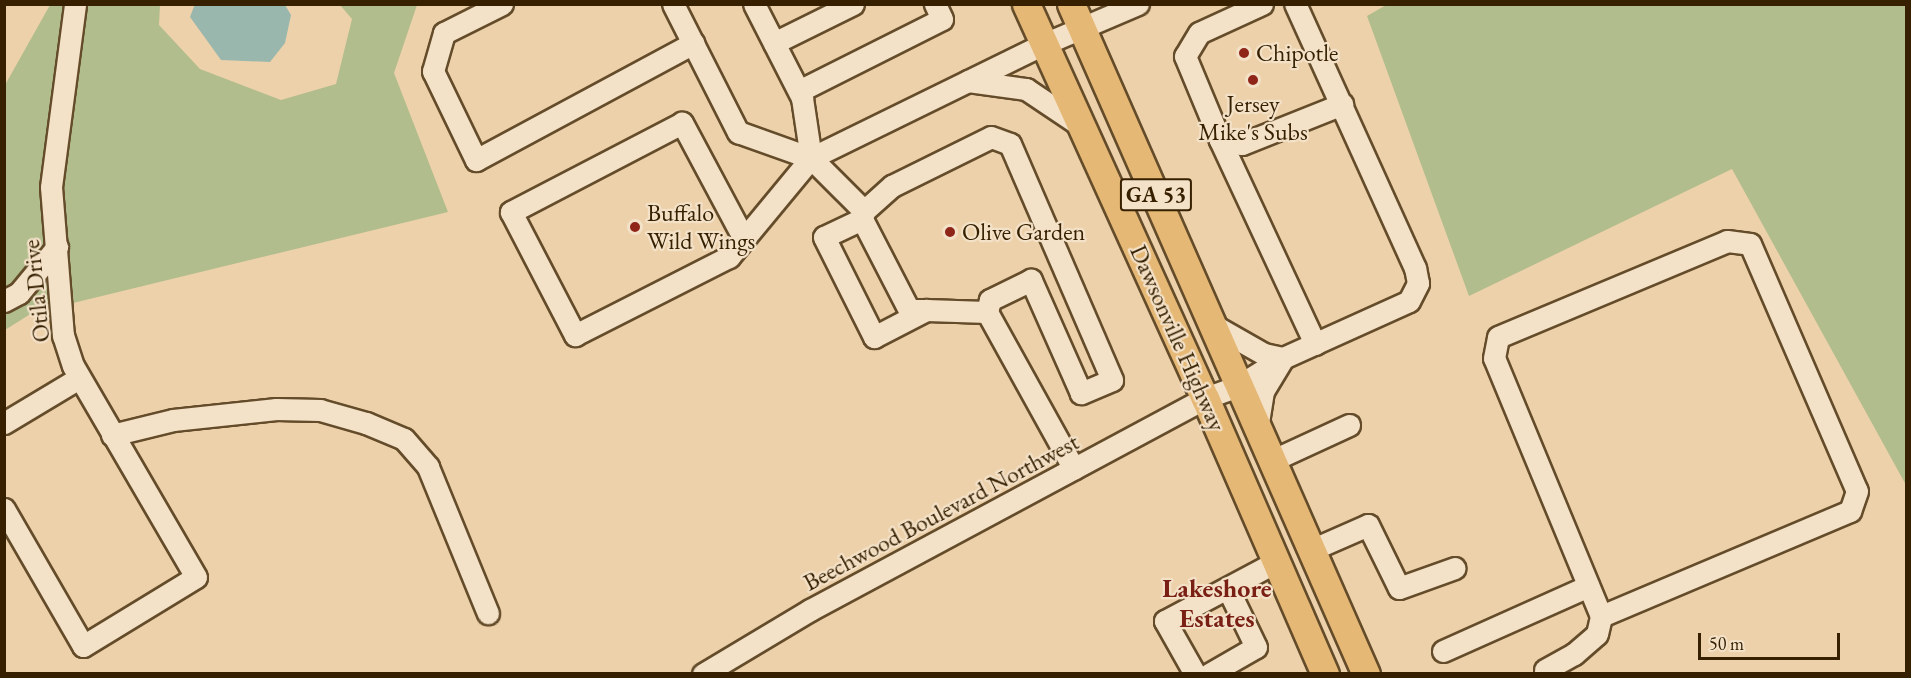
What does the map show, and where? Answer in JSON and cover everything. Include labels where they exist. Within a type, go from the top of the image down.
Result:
[{"type":"main road","name":"Dawsonville Highway","points":[[1026,4],[1205,398],[1325,674]]},
{"type":"main road","name":"Dawsonville Highway","points":[[1071,4],[1366,674]]},
{"type":"street","name":"Otila Drive","points":[[4,509],[83,646],[196,577],[79,378],[63,336],[51,188],[75,4]]},
{"type":"street","points":[[502,4],[444,33],[433,71],[476,160],[693,43]]},
{"type":"street","points":[[673,4],[738,132],[811,158],[863,215],[909,310],[987,312]]},
{"type":"street","points":[[754,4],[798,91],[811,158]]},
{"type":"street","points":[[774,43],[853,4]]},
{"type":"street","points":[[798,91],[942,19],[935,4]]},
{"type":"street","points":[[744,239],[682,123],[511,212],[575,335],[729,257],[744,239],[811,158],[1044,44],[1082,30],[1138,4]]},
{"type":"street","points":[[1262,4],[1199,33],[1185,56],[1220,140],[1315,344]]},
{"type":"street","name":"Beechwood Boulevard Northwest","points":[[703,674],[810,610],[1205,398],[1238,386],[1283,358],[1409,301],[1418,283],[1295,4]]},
{"type":"street","points":[[968,81],[1026,89],[1084,129]]},
{"type":"street","points":[[1220,140],[1242,144],[1341,104]]},
{"type":"street","points":[[926,310],[873,337],[824,237],[863,215],[892,186],[992,137],[1010,144],[1112,380],[1081,393],[1031,280]]},
{"type":"street","points":[[1544,672],[1574,654],[1597,634],[1601,616],[1494,358],[1498,337],[1727,241],[1750,244],[1857,491],[1850,511],[1601,616]]},
{"type":"street","points":[[4,301],[19,293],[57,247]]},
{"type":"street","points":[[1063,266],[990,300],[987,312],[1074,469]]},
{"type":"street","points":[[1211,324],[1264,354],[1283,358],[1263,391],[1257,429]]},
{"type":"street","points":[[4,423],[79,378]]},
{"type":"street","points":[[112,435],[173,420],[276,409],[320,410],[404,439],[428,467],[488,613]]},
{"type":"street","points":[[1271,461],[1349,425]]},
{"type":"street","points":[[1311,550],[1368,525],[1399,588],[1455,568]]},
{"type":"street","points":[[1195,674],[1165,621],[1276,562]]},
{"type":"street","points":[[1443,651],[1588,586]]},
{"type":"street","points":[[1209,674],[1256,647],[1228,589]]},
{"type":"green space","points":[[1388,4],[1906,5],[1906,485],[1732,169],[1469,296],[1367,16]]},
{"type":"green space","points":[[50,5],[160,5],[159,25],[200,69],[281,100],[336,84],[352,19],[340,5],[417,5],[394,73],[448,212],[32,313],[5,330],[5,85]]},
{"type":"water","points":[[195,4],[285,5],[291,15],[285,43],[270,62],[221,60],[190,17]]},
{"type":"place","name":"Chipotle","points":[[1244,53]]},
{"type":"place","name":"Jersey Mike's Subs","points":[[1253,80]]},
{"type":"place","name":"Buffalo Wild Wings","points":[[635,227]]},
{"type":"place","name":"Olive Garden","points":[[950,232]]},
{"type":"district","name":"Lakeshore Estates","points":[[1217,604]]}]
